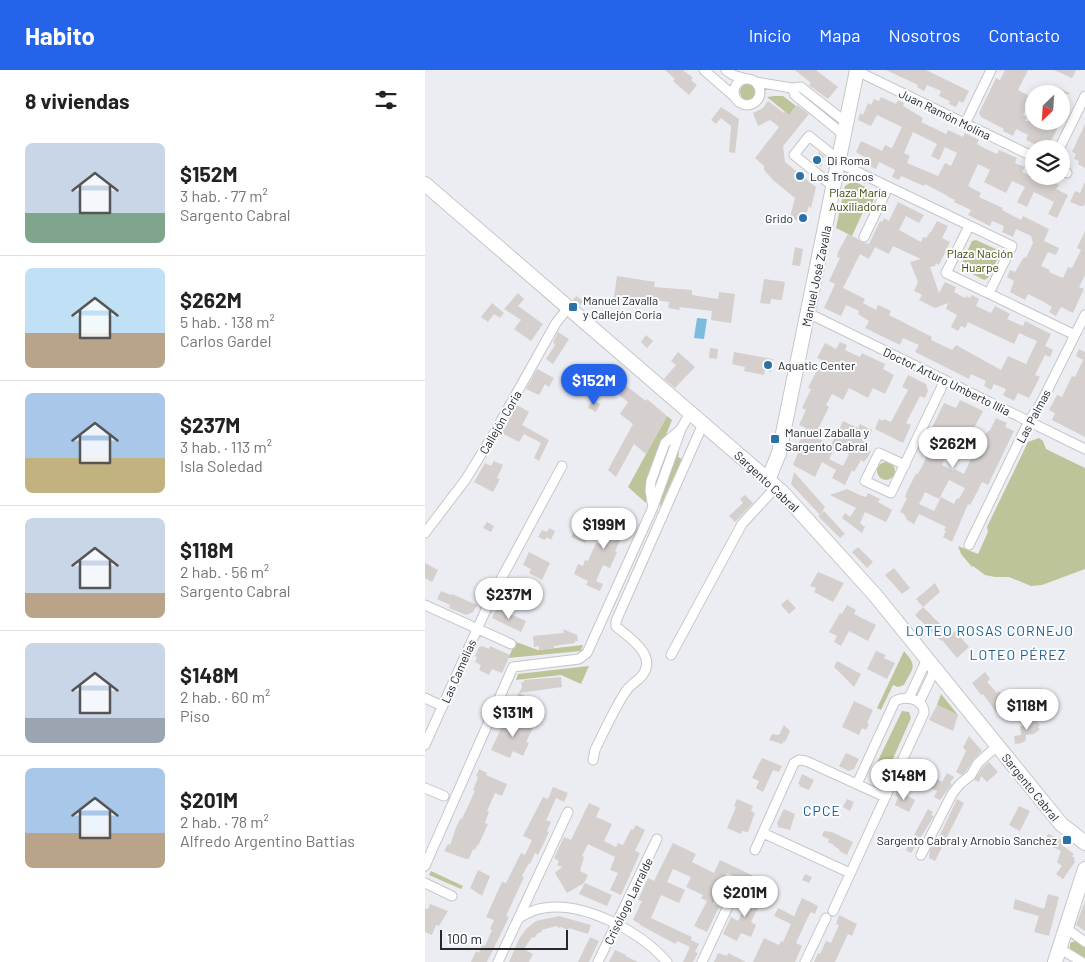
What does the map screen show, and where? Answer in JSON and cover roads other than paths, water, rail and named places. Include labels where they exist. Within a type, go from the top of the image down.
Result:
[{"type":"main road","name":"Manuel José Zavalla","points":[[772,484],[857,71]]},
{"type":"main road","name":"Sargento Cabral","points":[[425,184],[772,484],[875,594],[1061,824],[1085,843]]},
{"type":"main road","points":[[1055,962],[1085,869]]},
{"type":"street","points":[[704,70],[741,103],[749,104],[757,100],[765,87],[770,85]]},
{"type":"street","points":[[726,70],[733,75],[756,82],[792,88],[801,87],[825,107],[845,129]]},
{"type":"street","points":[[965,124],[991,70]]},
{"type":"street","name":"Juan Ramón Molina","points":[[857,71],[1025,153]]},
{"type":"street","points":[[735,97],[736,85],[746,79]]},
{"type":"street","points":[[756,82],[760,93]]},
{"type":"street","points":[[792,88],[795,95],[845,129]]},
{"type":"street","points":[[1063,140],[1085,96]]},
{"type":"street","points":[[834,187],[794,155],[809,136],[839,161],[888,187],[1012,246],[989,293]]},
{"type":"street","points":[[864,236],[888,187]]},
{"type":"street","points":[[969,226],[946,272],[1075,335]]},
{"type":"street","name":"Callejón Coria","points":[[425,533],[466,479],[556,323],[568,308]]},
{"type":"street","name":"Doctor Arturo Umberto Illia","points":[[808,313],[1085,449]]},
{"type":"street","name":"Las Palmas","points":[[969,545],[1029,421],[1041,403],[1085,315]]},
{"type":"street","points":[[905,465],[879,452],[865,481],[891,493],[905,465],[945,380]]},
{"type":"street","points":[[425,866],[513,666],[579,659],[584,657],[591,646],[653,507],[681,429],[690,412]]},
{"type":"street","points":[[593,760],[595,750],[624,694],[630,685],[645,671],[647,659],[645,653],[638,644],[616,626],[616,621],[703,424]]},
{"type":"street","name":"Las Camelias","points":[[425,745],[493,594],[562,466]]},
{"type":"street","points":[[671,655],[742,524],[772,484]]},
{"type":"street","points":[[425,605],[511,644]]},
{"type":"street","points":[[909,698],[931,664]]},
{"type":"street","points":[[919,703],[931,664]]},
{"type":"street","points":[[425,698],[442,706]]},
{"type":"street","points":[[833,911],[925,713],[924,708],[919,703],[909,698],[895,701],[857,784]]},
{"type":"street","points":[[921,855],[952,794],[971,775],[978,763],[997,746]]},
{"type":"street","points":[[755,850],[794,763],[799,760],[806,761],[885,797]]},
{"type":"street","points":[[425,788],[443,796]]},
{"type":"street","points":[[498,962],[568,812]]},
{"type":"street","points":[[763,833],[850,873]]},
{"type":"street","name":"Crisólogo Larralde","points":[[598,962],[657,839]]},
{"type":"street","points":[[425,883],[452,896]]},
{"type":"street","points":[[702,962],[735,891]]},
{"type":"street","points":[[519,918],[536,909],[559,906],[587,912],[644,940],[667,962]]},
{"type":"street","points":[[805,962],[825,918]]},
{"type":"street","points":[[1066,928],[1085,942]]},
{"type":"street","points":[[1059,948],[1082,962]]},
{"type":"water","points":[[697,318],[707,319],[704,339],[694,338]]},
{"type":"place","name":"Di Roma","points":[[817,160]]},
{"type":"place","name":"Los Troncos","points":[[800,176]]},
{"type":"place","name":"Grido","points":[[803,218]]},
{"type":"place","name":"Manuel Zavalla y Callejón Coria","points":[[573,307]]},
{"type":"place","name":"Aquatic Center","points":[[768,365]]},
{"type":"place","name":"Manuel Zaballa y Sargento Cabral","points":[[775,439]]},
{"type":"place","name":"Sargento Cabral y Arnobio Sanchez","points":[[1067,840]]},
{"type":"district","name":"LOTEO ROSAS CORNEJO","points":[[990,630]]},
{"type":"district","name":"LOTEO PÉREZ","points":[[1018,654]]},
{"type":"district","name":"CPCE","points":[[822,810]]},
{"type":"park label","name":"Plaza María Auxiliadora","points":[[858,199]]},
{"type":"park label","name":"Plaza Nación Huarpe","points":[[980,260]]}]
